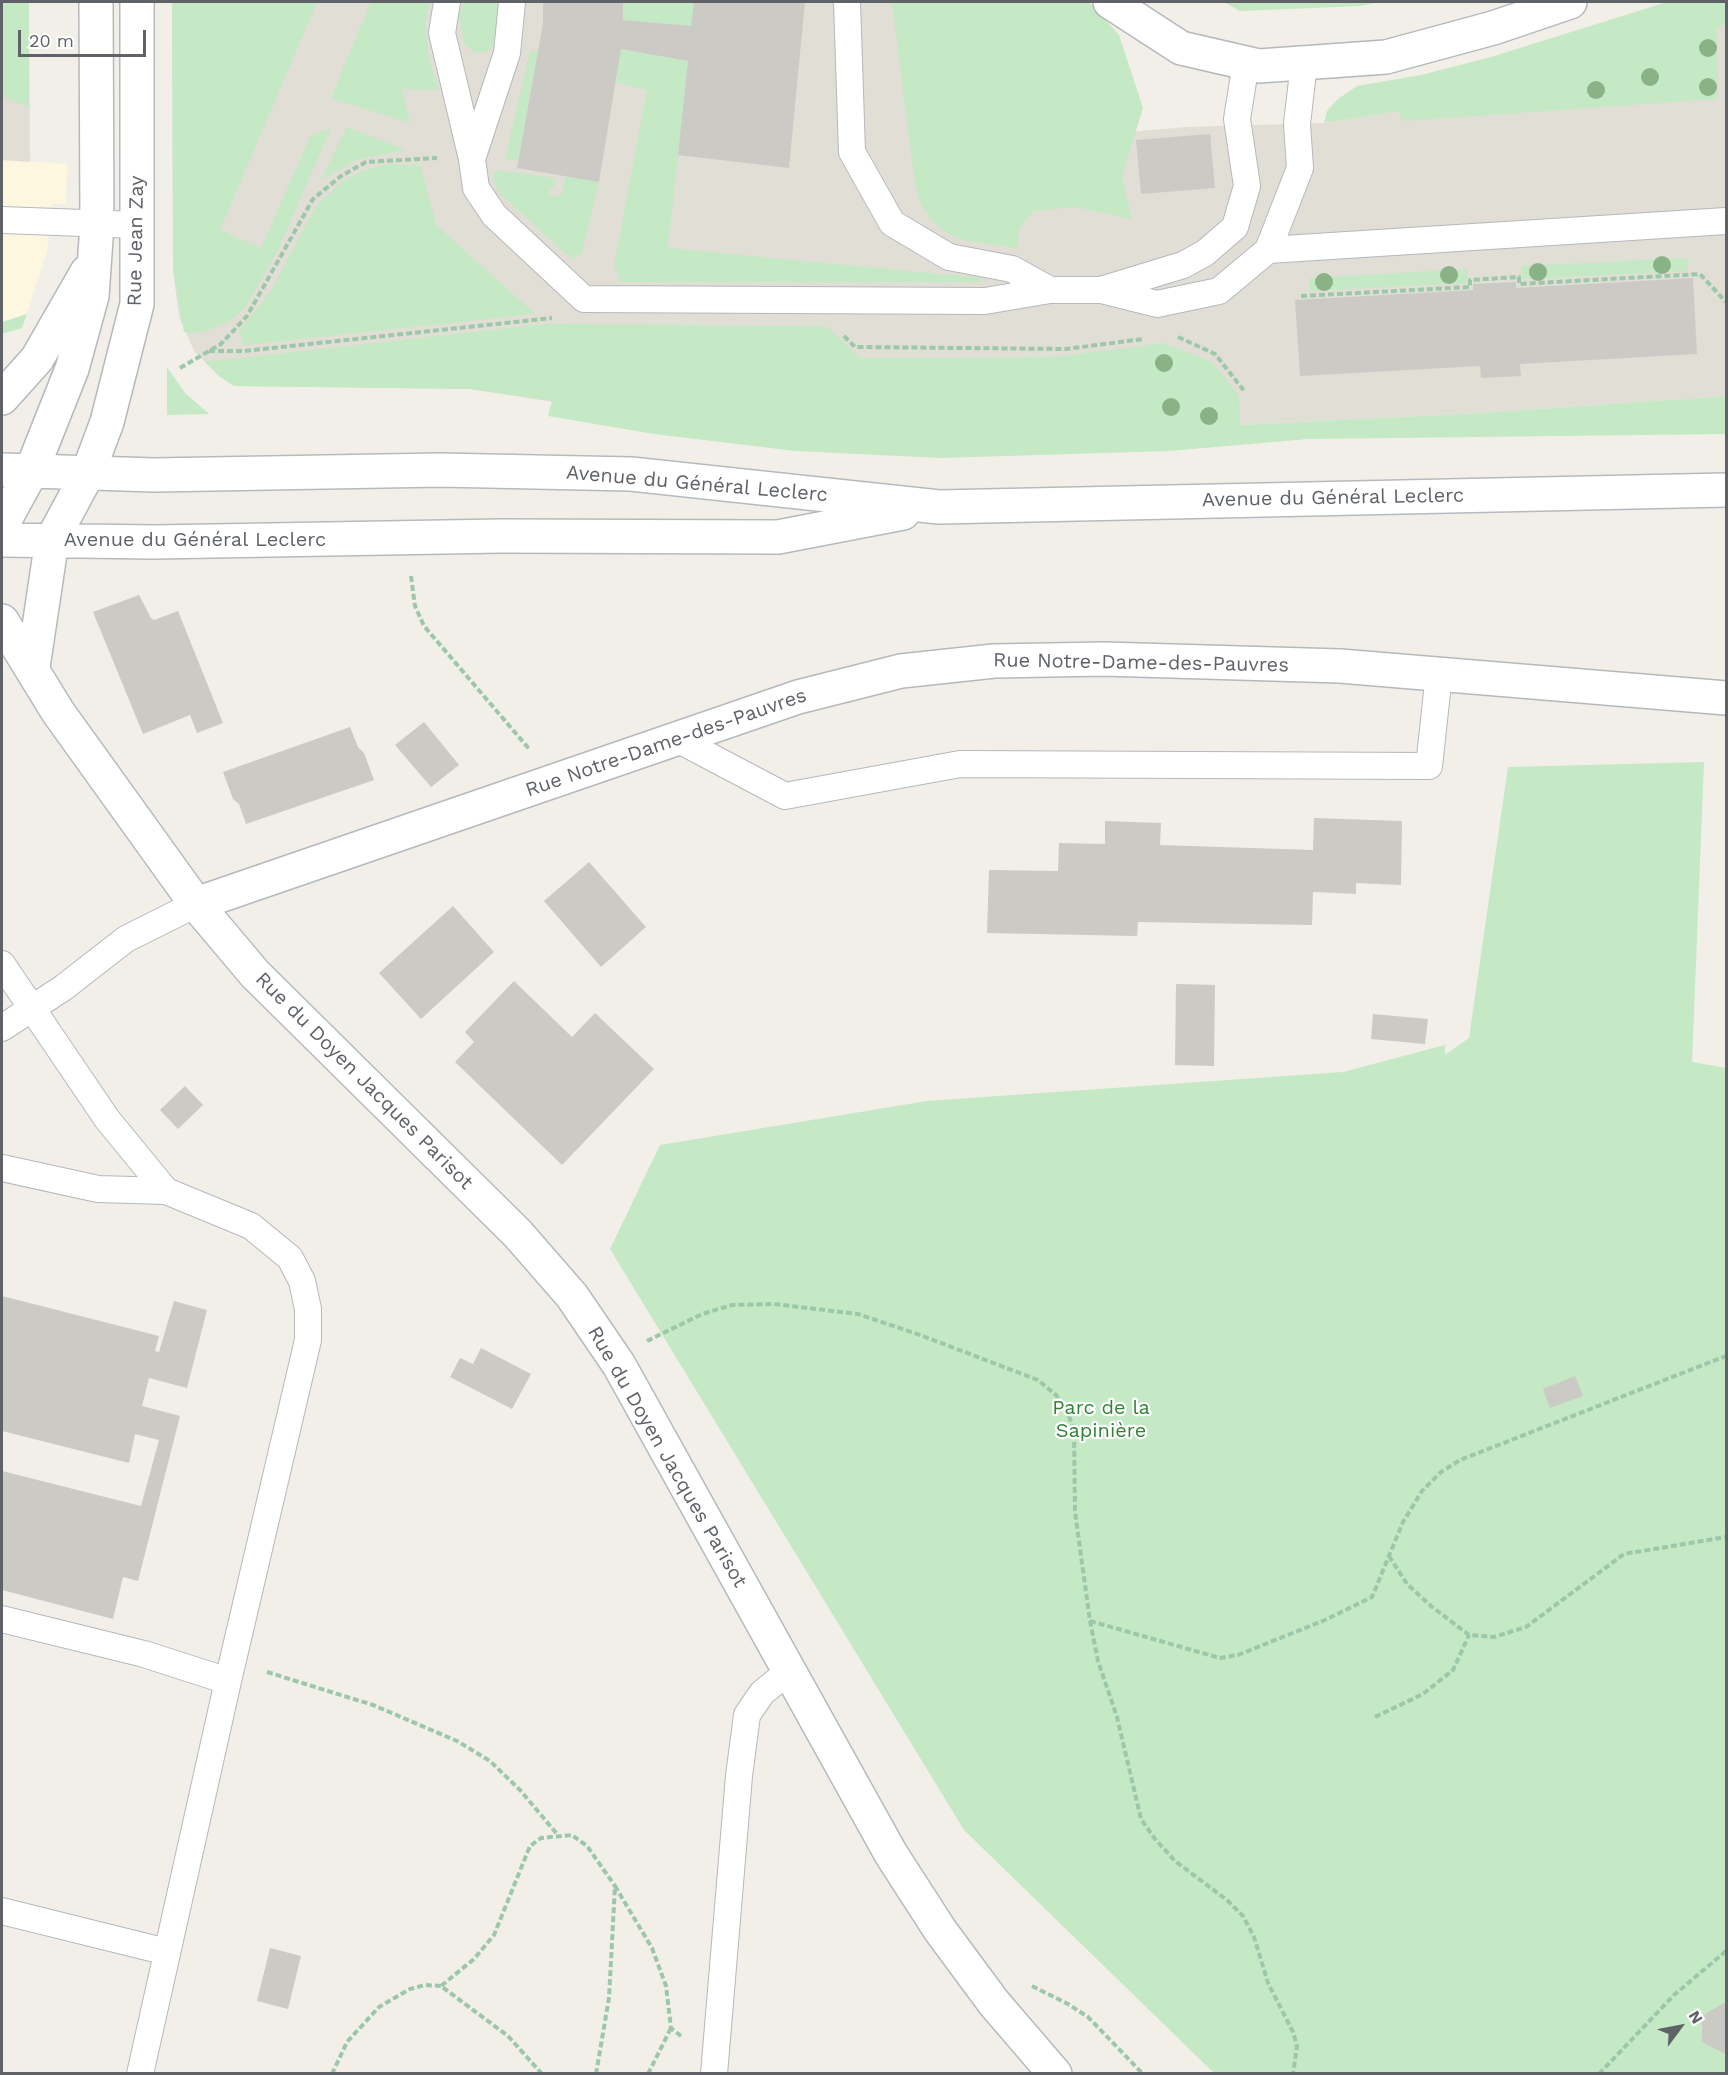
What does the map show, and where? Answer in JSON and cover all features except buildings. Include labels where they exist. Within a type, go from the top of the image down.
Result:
[{"type":"street","name":"Rue Jean Zay","points":[[16,471],[82,338],[92,296],[97,225],[96,2]]},
{"type":"street","name":"Rue Jean Zay","points":[[88,473],[107,422],[137,304],[137,2]]},
{"type":"street","points":[[1110,2],[1181,48],[1259,66],[1386,57],[1493,28],[1570,2]]},
{"type":"street","name":"Rue Jean Zay","points":[[2,398],[37,359],[94,260]]},
{"type":"street","name":"Avenue du Général Leclerc","points":[[939,507],[778,537],[501,536],[167,542],[52,540],[88,473],[194,475],[508,470],[631,474],[939,507],[1726,490]]},
{"type":"street","points":[[2,525],[16,471],[88,473]]},
{"type":"street","points":[[2,540],[52,540]]},
{"type":"street","name":"Rue du Doyen Jacques Parisot","points":[[52,540],[14,633],[58,712],[196,904],[255,974],[518,1234],[572,1296],[619,1365],[891,1854],[940,1930],[994,2003],[1054,2073]]},
{"type":"street","name":"Rue Notre-Dame-des-Pauvres","points":[[196,904],[798,697],[901,671],[994,661],[1104,659],[1328,666],[1726,698]]},
{"type":"lane","points":[[447,2],[442,33],[472,159],[476,188],[494,216],[584,299],[985,301],[1050,290],[1101,290],[1157,304],[1219,291],[1268,250],[1300,168],[1297,124],[1304,63]]},
{"type":"lane","points":[[472,159],[507,53],[512,2]]},
{"type":"lane","points":[[847,2],[852,152],[892,223],[949,257],[1012,269],[1050,290]]},
{"type":"lane","points":[[1101,290],[1183,265],[1205,253],[1235,227],[1246,186],[1237,119],[1246,63]]},
{"type":"lane","points":[[2,220],[138,225]]},
{"type":"lane","points":[[1268,250],[1726,221]]},
{"type":"lane","points":[[677,739],[785,796],[960,764],[1429,766],[1438,674]]},
{"type":"lane","points":[[2,1028],[33,1008],[126,939],[196,904]]},
{"type":"lane","points":[[2,964],[107,1119],[166,1191]]},
{"type":"lane","points":[[2,1167],[98,1189],[166,1191],[251,1226],[272,1240],[290,1258],[302,1281],[308,1309],[308,1340],[230,1671],[140,2073]]},
{"type":"lane","points":[[2,1619],[144,1654],[230,1671]]},
{"type":"lane","points":[[714,2069],[739,1776],[747,1715],[762,1693],[789,1671]]},
{"type":"lane","points":[[2,1911],[168,1952]]},
{"type":"path","points":[[180,368],[221,344],[247,316],[313,199],[341,176],[366,162],[393,159],[472,159]]},
{"type":"path","points":[[1301,296],[1470,287],[1470,280],[1495,281],[1519,277],[1519,284],[1700,274],[1726,302]]},
{"type":"path","points":[[411,584],[424,626],[534,755]]},
{"type":"path","points":[[643,1343],[702,1314],[732,1305],[774,1305],[858,1314],[1038,1380],[1056,1395],[1066,1409],[1074,1429],[1075,1512],[1090,1621],[1098,1661],[1117,1717],[1141,1819],[1175,1861],[1227,1900],[1243,1916],[1254,1937],[1268,1983],[1293,2032],[1297,2046],[1293,2073]]},
{"type":"path","points":[[1090,1621],[1202,1655],[1220,1658],[1238,1655],[1372,1597],[1402,1522],[1422,1491],[1451,1466],[1726,1356]]},
{"type":"path","points":[[1389,1555],[1407,1584],[1469,1635],[1494,1637],[1526,1628],[1624,1554],[1726,1537]]},
{"type":"path","points":[[1375,1718],[1423,1694],[1453,1670],[1469,1635]]},
{"type":"path","points":[[230,1671],[373,1705],[458,1741],[490,1761],[520,1790],[557,1834]]},
{"type":"path","points":[[441,1986],[474,1959],[494,1935],[530,1846],[541,1838],[557,1834],[572,1835],[587,1846],[615,1886],[652,1948],[666,1986],[672,2028],[648,2073]]},
{"type":"path","points":[[596,2073],[609,1998],[615,1886]]},
{"type":"path","points":[[1599,2073],[1674,1995],[1726,1951]]},
{"type":"path","points":[[332,2073],[347,2042],[379,2007],[410,1989],[425,1985],[441,1986],[508,2036],[542,2073]]},
{"type":"path","points":[[672,2028],[714,2069]]},
{"type":"shaded area","points":[[2,2],[29,2],[30,162],[2,160]]},
{"type":"shaded area","points":[[172,2],[964,2],[1032,140],[1187,127],[1324,123],[1487,96],[1632,56],[1726,24],[1726,396],[1481,413],[1240,425],[643,416],[470,389],[234,386],[219,376],[194,351],[179,316],[173,271]]},
{"type":"shaded area","points":[[2,160],[67,164],[66,204],[52,204],[47,251],[22,328],[2,334]]},
{"type":"green space","points":[[2,2],[29,2],[29,107],[2,96]]},
{"type":"green space","points":[[172,2],[317,2],[220,230],[261,248],[311,135],[331,128],[277,252],[245,308],[230,321],[200,333],[184,332],[173,271]]},
{"type":"green space","points":[[371,2],[430,2],[425,21],[429,58],[439,90],[402,89],[410,123],[331,98]]},
{"type":"green space","points":[[465,2],[499,2],[501,10],[499,36],[495,46],[486,52],[476,53],[464,44],[459,14]]},
{"type":"green space","points":[[623,2],[694,2],[691,26],[623,20]]},
{"type":"green space","points":[[892,2],[1089,2],[1119,35],[1143,108],[1122,176],[1132,219],[1075,207],[1033,211],[1020,228],[1017,248],[964,240],[947,233],[930,219],[920,202],[914,177]]},
{"type":"green space","points":[[1224,2],[1378,2],[1361,6],[1240,11]]},
{"type":"green space","points":[[1667,2],[1726,2],[1726,24],[1717,28],[1718,99],[1403,121],[1398,111],[1324,123],[1327,111],[1338,99],[1357,86],[1421,75],[1491,57]]},
{"type":"green space","points":[[621,49],[688,61],[668,248],[981,278],[981,282],[621,282],[614,266],[647,90],[616,82]]},
{"type":"green space","points":[[530,51],[538,51],[518,161],[505,159]]},
{"type":"green space","points":[[347,127],[406,150],[356,160],[321,180]]},
{"type":"green space","points":[[389,164],[421,166],[436,225],[535,314],[244,345],[239,331],[271,291],[316,206],[343,181],[364,170]]},
{"type":"green space","points":[[496,170],[556,178],[556,183],[549,191],[550,196],[556,197],[561,195],[566,176],[599,182],[582,253],[573,260],[498,192],[493,177]]},
{"type":"green space","points":[[1687,258],[1688,271],[1522,279],[1521,266]]},
{"type":"green space","points":[[1467,269],[1468,283],[1310,291],[1309,278]]},
{"type":"green space","points":[[27,314],[22,328],[2,334],[2,322]]},
{"type":"green space","points":[[544,324],[826,326],[860,358],[1054,357],[1164,343],[1212,362],[1239,396],[1240,425],[1481,413],[1726,396],[1726,434],[1308,439],[1169,451],[940,458],[796,451],[654,434],[548,416],[552,401],[470,389],[234,386],[219,376],[205,362]]},
{"type":"green space","points":[[167,367],[185,393],[209,414],[167,415]]},
{"type":"green space","name":"Parc de la Sapinière","points":[[1704,762],[1692,1062],[1726,1068],[1726,2073],[1214,2073],[964,1830],[610,1249],[660,1145],[927,1101],[1343,1072],[1445,1045],[1445,1055],[1469,1038],[1508,767]]}]
